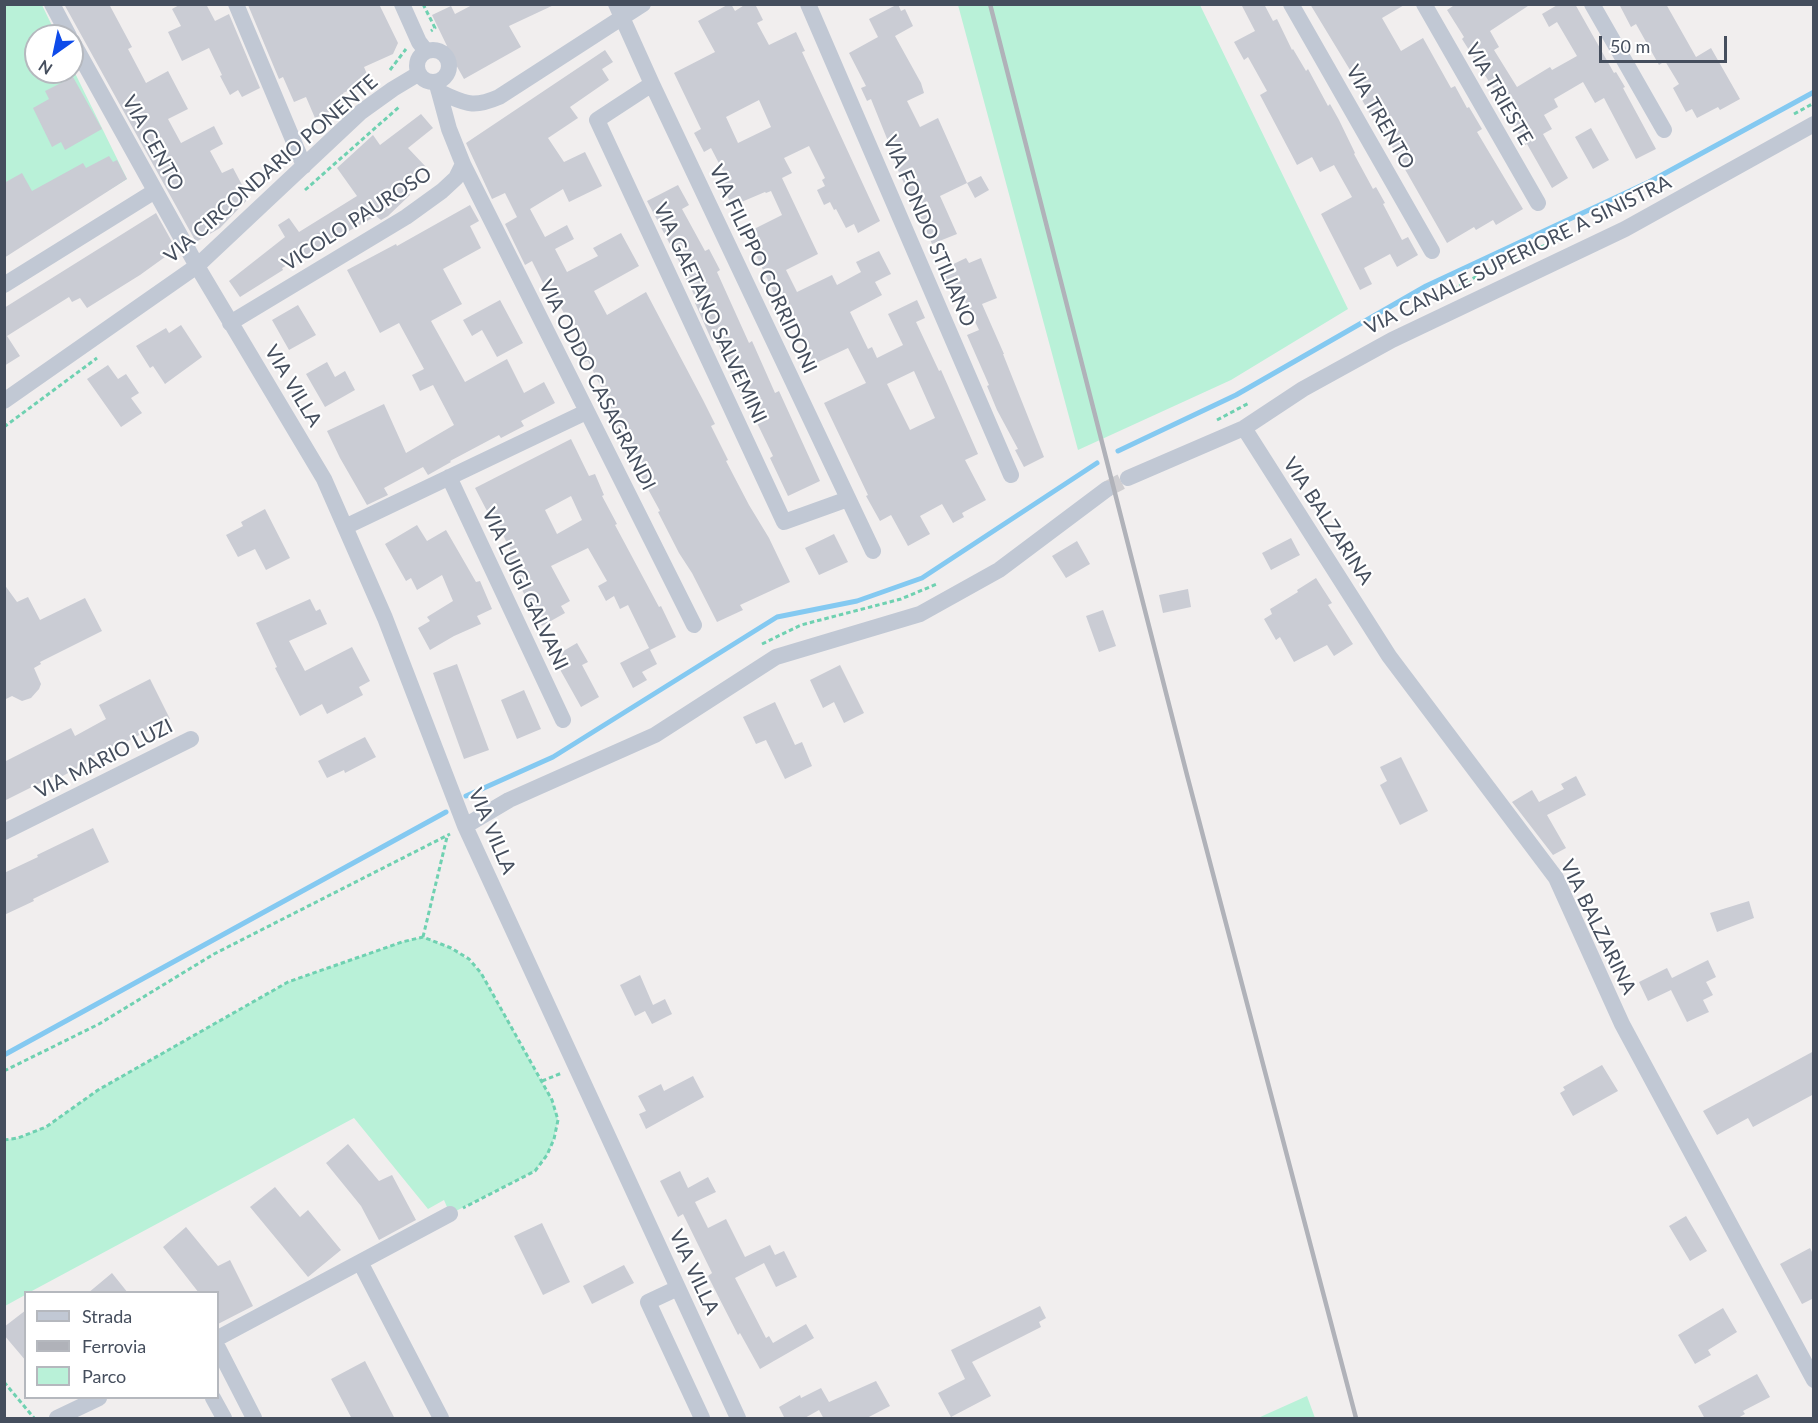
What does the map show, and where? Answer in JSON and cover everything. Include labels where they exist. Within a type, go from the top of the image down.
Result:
[{"type":"street","points":[[52,4],[63,24]]},
{"type":"street","points":[[236,4],[304,166]]},
{"type":"street","points":[[402,4],[422,47],[417,61],[418,74],[424,80],[465,103],[483,104],[499,98],[619,11],[643,4]]},
{"type":"street","name":"VIA FONDO STILIANO","points":[[808,4],[1011,475]]},
{"type":"street","name":"VIA TRENTO","points":[[1291,4],[1431,251]]},
{"type":"street","name":"VIA TRIESTE","points":[[1424,4],[1538,203]]},
{"type":"street","points":[[1592,4],[1664,130]]},
{"type":"street","name":"VIA FILIPPO CORRIDONI","points":[[619,11],[873,551]]},
{"type":"street","points":[[422,47],[442,52],[448,61],[448,72],[438,87]]},
{"type":"street","name":"VIA CENTO","points":[[84,63],[197,266]]},
{"type":"street","name":"VIA CIRCONDARIO PONENTE","points":[[4,401],[197,266],[361,112],[418,74]]},
{"type":"street","name":"VIA GAETANO SALVEMINI","points":[[652,84],[597,120],[784,522],[848,499]]},
{"type":"street","points":[[438,87],[449,129],[463,164]]},
{"type":"street","name":"VIA CANALE SUPERIORE A SINISTRA","points":[[1128,478],[1244,428],[1303,389],[1392,340],[1625,229],[1814,124]]},
{"type":"street","name":"VICOLO PAUROSO","points":[[230,322],[406,217],[456,178],[463,164]]},
{"type":"street","name":"VIA ODDO CASAGRANDI","points":[[463,164],[694,625]]},
{"type":"street","points":[[4,285],[155,191]]},
{"type":"street","name":"VIA VILLA","points":[[197,266],[324,479],[385,618],[465,826],[738,1419]]},
{"type":"street","points":[[345,527],[586,412]]},
{"type":"street","name":"VIA BALZARINA","points":[[1244,428],[1389,656],[1556,878],[1622,1024],[1814,1380]]},
{"type":"street","name":"VIA LUIGI GALVANI","points":[[449,477],[563,720]]},
{"type":"street","points":[[465,826],[509,800],[655,735],[776,657],[920,614],[999,570],[1107,489]]},
{"type":"street","name":"VIA MARIO LUZI","points":[[4,832],[191,740]]},
{"type":"street","points":[[219,1337],[450,1214]]},
{"type":"street","points":[[360,1263],[441,1419]]},
{"type":"street","points":[[678,1288],[648,1302],[702,1419]]},
{"type":"street","points":[[219,1350],[254,1419]]},
{"type":"street","points":[[57,1419],[97,1399]]},
{"type":"street","points":[[214,1399],[224,1419]]},
{"type":"path","points":[[4,1071],[99,1024],[214,954],[465,826]]},
{"type":"path","points":[[423,937],[447,836]]},
{"type":"path","points":[[4,1140],[18,1138],[46,1127],[98,1090],[288,982],[402,942],[423,937],[451,948],[469,959],[481,973],[552,1100],[558,1120],[554,1139],[547,1155],[535,1171],[450,1214]]},
{"type":"path","points":[[542,1081],[576,1067]]},
{"type":"path","points":[[4,1382],[34,1419]]},
{"type":"green space","points":[[5,5],[42,5],[51,24],[24,24],[24,84],[80,84],[127,179],[5,254]]},
{"type":"green space","points":[[958,5],[1200,5],[1348,309],[1231,380],[1078,450]]},
{"type":"green space","points":[[423,937],[455,951],[481,973],[552,1100],[558,1120],[553,1142],[535,1171],[450,1214],[444,1200],[428,1209],[354,1118],[32,1291],[24,1291],[24,1296],[5,1306],[5,1140],[18,1138],[46,1127],[98,1090],[288,982],[402,942]]},
{"type":"green space","points":[[1307,1396],[1315,1418],[1258,1418]]},
{"type":"building","points":[[64,4],[109,4],[132,47],[128,49],[146,83],[168,71],[188,109],[168,119],[181,143],[214,126],[223,144],[210,151],[222,173],[233,168],[249,198],[220,228],[196,242],[84,40],[84,24],[75,24]]},
{"type":"building","points":[[181,4],[206,4],[215,21],[229,14],[260,88],[242,97],[238,90],[230,95],[209,48],[182,61],[168,32],[181,26],[172,9]]},
{"type":"building","points":[[379,4],[398,43],[393,54],[364,67],[370,81],[343,93],[348,104],[315,118],[306,97],[294,102],[283,77],[279,79],[248,5]]},
{"type":"building","points":[[474,4],[556,4],[509,26],[521,47],[464,79],[432,15],[451,6],[455,14]]},
{"type":"building","points":[[729,4],[735,11],[746,4],[755,4],[763,20],[757,23],[769,45],[796,32],[805,51],[802,52],[880,221],[858,233],[854,224],[846,228],[836,209],[834,210],[830,202],[824,205],[817,190],[825,186],[822,180],[825,178],[809,146],[784,158],[792,173],[782,178],[818,254],[786,270],[797,292],[832,275],[837,285],[861,272],[856,262],[879,251],[891,274],[875,282],[882,295],[850,312],[868,349],[872,347],[877,358],[903,345],[888,314],[917,300],[925,318],[916,322],[939,371],[941,370],[978,454],[965,460],[986,500],[962,513],[964,517],[953,523],[942,504],[920,516],[930,534],[908,546],[891,515],[880,521],[866,496],[868,495],[824,403],[866,383],[848,348],[812,365],[794,325],[790,327],[744,234],[782,215],[771,191],[732,206],[719,178],[725,175],[711,148],[704,152],[694,133],[701,129],[674,73],[715,52],[698,21]],"holes":[[[759,100],[771,127],[738,143],[726,117]],[[914,371],[935,418],[910,430],[887,384]]]},
{"type":"building","points":[[898,4],[901,11],[905,9],[913,26],[895,36],[921,83],[924,93],[907,101],[920,127],[938,118],[967,183],[940,196],[957,234],[932,244],[892,157],[894,156],[871,99],[867,101],[861,88],[866,86],[849,53],[878,37],[869,19]]},
{"type":"building","points":[[1241,4],[1264,4],[1273,21],[1277,19],[1292,50],[1306,71],[1308,69],[1328,106],[1330,104],[1373,189],[1376,187],[1385,203],[1383,204],[1402,240],[1408,237],[1418,255],[1397,267],[1390,254],[1364,268],[1372,284],[1360,290],[1321,214],[1352,197],[1334,165],[1320,172],[1312,157],[1297,165],[1260,95],[1267,91],[1248,57],[1244,60],[1234,42],[1255,31]]},
{"type":"building","points":[[1310,4],[1406,4],[1382,18],[1401,51],[1423,38],[1451,88],[1455,86],[1482,129],[1477,132],[1523,209],[1496,225],[1493,220],[1476,230],[1474,227],[1447,243],[1374,116],[1372,117],[1362,100],[1367,98]]},
{"type":"building","points":[[1456,4],[1531,4],[1490,31],[1499,47],[1494,50],[1517,87],[1550,67],[1552,70],[1577,56],[1557,22],[1549,27],[1542,14],[1559,4],[1575,4],[1614,73],[1616,72],[1625,87],[1623,88],[1656,149],[1636,159],[1604,98],[1595,103],[1583,82],[1554,99],[1558,107],[1544,115],[1552,129],[1543,134],[1568,178],[1552,188],[1462,39],[1464,37],[1447,10]]},
{"type":"building","points":[[1619,4],[1666,4],[1696,57],[1711,48],[1740,99],[1720,110],[1718,107],[1697,118],[1692,109],[1686,112],[1673,88],[1679,84],[1665,61],[1659,65],[1636,24],[1631,27]]},
{"type":"building","points":[[605,50],[613,62],[602,69],[609,80],[570,107],[578,118],[548,138],[564,162],[585,152],[602,186],[569,202],[563,189],[530,209],[545,237],[567,225],[574,239],[555,249],[567,272],[598,256],[593,248],[621,233],[639,266],[594,291],[607,315],[646,292],[715,424],[711,426],[728,460],[726,461],[769,538],[790,582],[740,605],[743,610],[717,622],[679,553],[658,512],[660,511],[622,446],[624,445],[604,408],[610,405],[588,361],[585,362],[576,344],[580,342],[555,297],[551,299],[532,261],[525,265],[505,224],[517,217],[505,193],[492,199],[466,143]]},
{"type":"building","points":[[59,84],[77,84],[102,129],[65,150],[61,142],[52,147],[33,108],[49,99],[45,91]]},
{"type":"building","points":[[421,114],[433,128],[408,148],[426,167],[405,188],[410,195],[388,216],[381,220],[376,216],[282,268],[283,270],[240,297],[229,281],[285,237],[278,225],[289,218],[299,232],[357,196],[337,168],[373,135],[380,145]]},
{"type":"building","points":[[1591,128],[1609,160],[1593,169],[1575,137]]},
{"type":"building","points":[[109,156],[113,162],[117,160],[127,179],[4,258],[4,183],[22,173],[32,191],[83,163],[86,168]]},
{"type":"building","points":[[981,176],[989,190],[975,198],[967,183]]},
{"type":"building","points":[[678,185],[689,205],[682,209],[705,251],[709,249],[720,270],[717,272],[749,343],[752,341],[775,393],[779,391],[820,481],[788,496],[770,458],[773,456],[743,394],[741,395],[716,339],[712,341],[695,303],[698,302],[679,266],[681,265],[647,201]]},
{"type":"building","points":[[470,205],[479,221],[470,226],[481,248],[443,269],[462,304],[431,321],[465,382],[507,359],[524,393],[544,382],[555,403],[521,421],[524,426],[501,438],[499,435],[428,475],[423,467],[384,488],[388,495],[367,505],[327,431],[384,404],[406,453],[454,425],[433,385],[420,391],[412,375],[424,369],[399,323],[380,333],[347,270],[396,244],[397,246]]},
{"type":"building","points":[[156,213],[176,249],[87,308],[80,298],[72,302],[69,297],[7,336],[20,356],[4,366],[4,308]]},
{"type":"building","points":[[966,258],[969,263],[981,258],[997,298],[982,304],[1044,457],[1024,467],[1015,450],[1018,449],[997,410],[987,386],[989,385],[967,335],[979,330],[963,297],[955,301],[941,270]]},
{"type":"building","points":[[500,300],[523,343],[497,357],[482,330],[472,336],[463,320]]},
{"type":"building","points":[[298,305],[316,335],[289,350],[272,320]]},
{"type":"building","points":[[181,325],[202,357],[165,384],[153,366],[150,368],[136,346],[166,328],[169,333]]},
{"type":"building","points":[[327,362],[335,377],[345,371],[355,390],[325,407],[306,374]]},
{"type":"building","points":[[108,365],[118,379],[126,374],[139,393],[131,398],[142,413],[121,427],[87,379]]},
{"type":"building","points":[[571,439],[589,476],[595,474],[604,495],[602,496],[617,524],[615,525],[676,637],[650,650],[628,605],[620,609],[614,596],[606,601],[598,586],[607,581],[588,548],[551,566],[570,601],[561,606],[565,613],[542,626],[522,590],[506,553],[511,551],[490,509],[487,511],[475,488]],"holes":[[[571,496],[582,520],[557,534],[545,510]]]},
{"type":"building","points":[[265,509],[290,558],[266,570],[255,549],[238,557],[226,535],[243,526],[241,522]]},
{"type":"building","points":[[417,525],[427,541],[446,530],[476,582],[480,581],[492,609],[477,616],[481,624],[430,650],[418,628],[430,621],[427,617],[453,601],[442,575],[417,590],[411,578],[406,581],[385,544]]},
{"type":"building","points":[[834,534],[848,562],[819,575],[805,548]]},
{"type":"building","points":[[1291,538],[1300,555],[1271,570],[1262,553]]},
{"type":"building","points":[[1077,541],[1090,564],[1066,578],[1052,556]]},
{"type":"building","points":[[1316,578],[1332,603],[1328,605],[1353,644],[1334,656],[1327,645],[1294,662],[1280,637],[1276,640],[1264,619],[1272,614],[1270,609]]},
{"type":"building","points":[[4,584],[17,602],[28,597],[40,620],[85,598],[102,631],[40,662],[41,664],[34,668],[41,684],[39,689],[31,698],[22,701],[12,696],[4,700]]},
{"type":"building","points":[[1188,589],[1191,607],[1163,613],[1159,595]]},
{"type":"building","points":[[310,599],[316,611],[320,609],[327,624],[289,641],[305,671],[352,647],[370,681],[359,687],[363,695],[327,714],[322,704],[300,716],[275,668],[277,667],[256,623]]},
{"type":"building","points":[[1103,610],[1116,646],[1099,652],[1086,616]]},
{"type":"building","points":[[577,643],[588,662],[582,665],[599,697],[581,707],[553,657]]},
{"type":"building","points":[[649,648],[657,664],[642,672],[647,680],[633,688],[620,663]]},
{"type":"building","points":[[457,664],[489,750],[464,759],[433,673]]},
{"type":"building","points":[[840,665],[864,713],[844,723],[834,702],[823,708],[810,680]]},
{"type":"building","points":[[150,679],[170,719],[88,759],[89,762],[55,780],[54,776],[4,801],[4,762],[71,728],[75,736],[106,719],[99,705]]},
{"type":"building","points":[[524,690],[541,729],[517,739],[501,700]]},
{"type":"building","points":[[775,702],[795,745],[802,742],[812,766],[785,779],[766,740],[756,744],[743,717]]},
{"type":"building","points":[[365,737],[376,757],[345,773],[344,770],[327,778],[318,761]]},
{"type":"building","points":[[1401,757],[1428,811],[1400,825],[1380,785],[1387,781],[1380,767]]},
{"type":"building","points":[[1576,776],[1586,795],[1547,815],[1566,848],[1553,855],[1512,802],[1532,790],[1539,802],[1564,789],[1561,784]]},
{"type":"building","points":[[93,828],[109,862],[4,915],[4,873]]},
{"type":"building","points":[[1749,901],[1754,918],[1717,932],[1710,913]]},
{"type":"building","points":[[1708,960],[1716,977],[1706,982],[1713,995],[1703,1000],[1709,1012],[1687,1022],[1671,990],[1648,1001],[1639,982],[1667,968],[1672,978]]},
{"type":"building","points":[[640,975],[653,1005],[665,999],[672,1014],[652,1024],[645,1011],[635,1016],[620,985]]},
{"type":"building","points":[[1814,1051],[1814,1094],[1753,1127],[1748,1118],[1717,1135],[1703,1111]]},
{"type":"building","points":[[1602,1065],[1618,1091],[1573,1116],[1560,1093],[1565,1090],[1563,1087]]},
{"type":"building","points":[[693,1076],[704,1097],[646,1129],[639,1114],[646,1111],[638,1096],[661,1084],[664,1091]]},
{"type":"building","points":[[348,1144],[379,1181],[392,1175],[416,1220],[379,1240],[361,1206],[326,1163]]},
{"type":"building","points":[[680,1171],[688,1188],[708,1177],[716,1192],[695,1202],[708,1228],[726,1219],[745,1257],[770,1245],[775,1255],[784,1251],[797,1277],[776,1287],[764,1263],[735,1278],[766,1338],[769,1336],[773,1343],[806,1324],[814,1338],[760,1369],[740,1333],[738,1335],[708,1276],[712,1273],[683,1214],[678,1217],[660,1181]]},
{"type":"building","points":[[275,1187],[300,1217],[308,1210],[341,1250],[308,1277],[250,1207]]},
{"type":"building","points":[[1686,1216],[1707,1251],[1690,1261],[1669,1226]]},
{"type":"building","points":[[542,1223],[570,1282],[543,1295],[514,1236]]},
{"type":"building","points":[[186,1227],[218,1266],[230,1260],[253,1306],[219,1323],[219,1291],[197,1291],[163,1247]]},
{"type":"building","points":[[1810,1248],[1814,1256],[1814,1298],[1802,1304],[1780,1264]]},
{"type":"building","points":[[624,1265],[634,1283],[592,1304],[583,1286]]},
{"type":"building","points":[[112,1273],[126,1291],[90,1291]]},
{"type":"building","points":[[1040,1306],[1046,1318],[1039,1322],[1041,1327],[972,1362],[991,1396],[951,1417],[938,1393],[965,1379],[951,1350]]},
{"type":"building","points":[[1723,1308],[1737,1332],[1708,1350],[1711,1355],[1695,1364],[1678,1335]]},
{"type":"building","points":[[24,1312],[24,1359],[4,1335],[4,1327]]},
{"type":"building","points":[[365,1361],[395,1419],[352,1419],[331,1379]]},
{"type":"building","points":[[1757,1374],[1770,1397],[1743,1411],[1745,1414],[1736,1419],[1705,1419],[1698,1406]]},
{"type":"building","points":[[876,1381],[890,1406],[865,1419],[824,1419],[819,1410],[803,1419],[785,1419],[779,1407],[800,1395],[801,1398],[821,1388],[829,1402]]},
{"type":"waterway","points":[[1118,451],[1236,395],[1426,286],[1649,182],[1814,92]]},
{"type":"waterway","points":[[466,796],[553,757],[777,617],[857,601],[922,578],[1097,463]]},
{"type":"waterway","points":[[4,1055],[446,812]]},
{"type":"tunnel","points":[[1107,489],[1128,478]]},
{"type":"railway","points":[[990,4],[1187,775],[1356,1418]]}]
